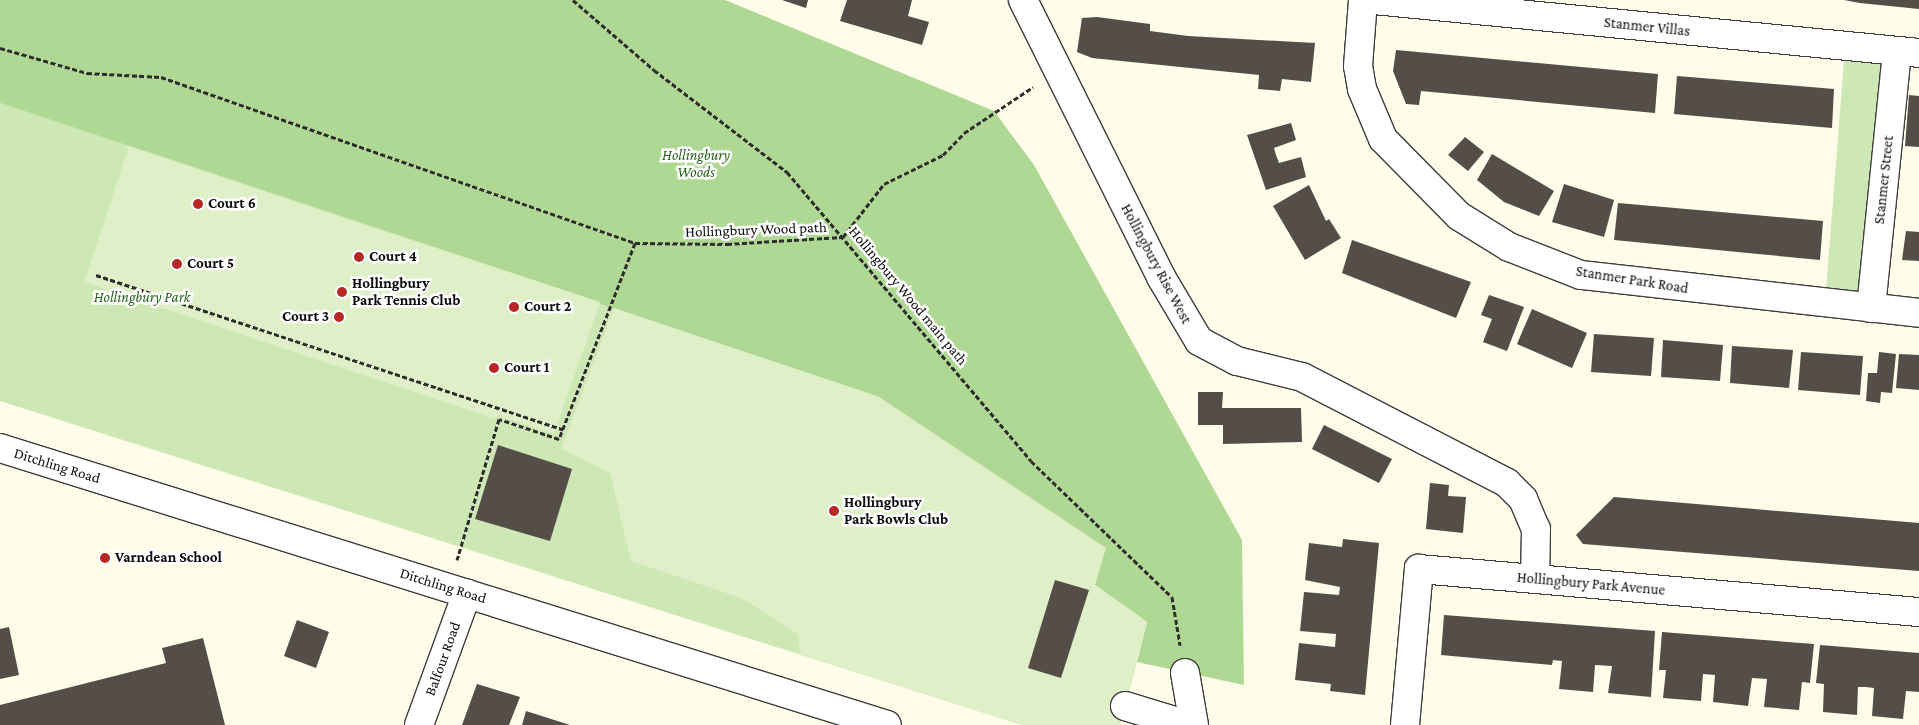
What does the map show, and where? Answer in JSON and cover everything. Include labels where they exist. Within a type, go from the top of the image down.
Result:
[{"type":"street","name":"Hollingbury Rise West","points":[[1023,0],[1182,317],[1199,341],[1237,361],[1302,377],[1508,483],[1524,499],[1536,529],[1535,579]]},
{"type":"street","name":"Stanmer Park Road","points":[[1363,0],[1358,66],[1362,89],[1384,139],[1459,216],[1509,247],[1581,275],[1919,312]]},
{"type":"street","name":"Stanmer Villas","points":[[1374,0],[1908,52]]},
{"type":"street","name":"Stanmer Street","points":[[1871,308],[1908,52]]},
{"type":"street","name":"Ditchling Road","points":[[0,448],[887,725]]},
{"type":"street","name":"Hollingbury Park Avenue","points":[[1405,725],[1419,570],[1919,612]]},
{"type":"street","name":"Balfour Road","points":[[419,725],[458,590]]},
{"type":"street","points":[[1185,673],[1194,725]]},
{"type":"street","points":[[1125,706],[1188,725]]},
{"type":"path","name":"Hollingbury Wood main path","points":[[573,0],[654,70],[787,172],[1031,461],[1172,597],[1185,673]]},
{"type":"path","name":"Hollingbury Wood path","points":[[0,48],[87,72],[161,77],[635,243],[727,244],[843,237],[884,184],[943,155],[964,133],[1057,71]]},
{"type":"path","points":[[458,590],[499,419],[559,439],[635,243]]},
{"type":"path","points":[[96,275],[514,412],[563,430]]},
{"type":"green space","name":"Hollingbury Woods","points":[[0,0],[725,0],[994,111],[1034,165],[1242,540],[1244,685],[1137,662],[1147,622],[1095,585],[879,397],[0,103]]},
{"type":"green space","points":[[1845,47],[1897,51],[1871,308],[1825,304]]},
{"type":"green space","name":"Hollingbury Park","points":[[0,103],[614,308],[1137,662],[1120,725],[1022,725],[0,401]]},
{"type":"green space","name":"Hollingbury Park Tennis Club","points":[[129,146],[600,302],[554,434],[497,415],[495,419],[84,282]]},
{"type":"green space","name":"Hollingbury Park Bowls Club","points":[[614,308],[879,397],[1106,548],[1095,585],[1147,622],[1120,725],[1022,725],[800,654],[798,634],[741,598],[631,561],[610,473],[561,449]]},
{"type":"building","points":[[782,0],[808,0],[806,8]]},
{"type":"building","points":[[847,0],[912,0],[908,16],[929,22],[922,45],[840,21]]},
{"type":"building","points":[[1844,0],[1919,0],[1919,9],[1860,3]]},
{"type":"building","points":[[1097,17],[1150,24],[1150,31],[1188,36],[1315,43],[1311,82],[1282,79],[1280,91],[1258,89],[1259,75],[1092,58],[1077,52],[1082,18]]},
{"type":"building","points":[[1396,50],[1658,74],[1655,113],[1421,91],[1419,105],[1406,104],[1393,71]]},
{"type":"building","points":[[1677,76],[1834,89],[1832,128],[1674,114]]},
{"type":"building","points":[[1909,95],[1919,96],[1919,147],[1905,146]]},
{"type":"building","points":[[1291,123],[1296,140],[1274,148],[1279,163],[1301,157],[1306,177],[1266,190],[1247,135]]},
{"type":"building","points":[[1465,137],[1484,152],[1468,171],[1448,155]]},
{"type":"building","points":[[1492,154],[1554,191],[1539,216],[1504,202],[1477,180]]},
{"type":"building","points":[[1564,184],[1614,200],[1604,237],[1552,222]]},
{"type":"building","points":[[1309,185],[1326,221],[1329,219],[1341,238],[1305,260],[1273,206]]},
{"type":"building","points":[[1618,203],[1823,221],[1820,260],[1614,240]]},
{"type":"building","points":[[1906,231],[1919,232],[1919,261],[1902,260]]},
{"type":"building","points":[[1352,240],[1471,282],[1456,318],[1342,273]]},
{"type":"building","points":[[1489,295],[1524,307],[1507,351],[1483,342],[1492,319],[1481,315]]},
{"type":"building","points":[[1532,309],[1587,333],[1572,368],[1517,344]]},
{"type":"building","points":[[1594,334],[1654,338],[1651,376],[1591,372]]},
{"type":"building","points":[[1663,340],[1723,345],[1720,381],[1661,377]]},
{"type":"building","points":[[1732,346],[1793,350],[1789,388],[1730,383]]},
{"type":"building","points":[[1801,352],[1863,356],[1860,395],[1798,390]]},
{"type":"building","points":[[1879,352],[1896,354],[1892,393],[1881,392],[1880,403],[1866,401],[1868,373],[1877,373]]},
{"type":"building","points":[[1899,354],[1919,355],[1919,390],[1896,388]]},
{"type":"building","points":[[1198,392],[1223,392],[1222,408],[1301,408],[1302,442],[1223,444],[1223,425],[1198,425]]},
{"type":"building","points":[[1324,425],[1392,459],[1379,483],[1312,449]]},
{"type":"building","points":[[498,445],[572,469],[550,541],[475,519]]},
{"type":"building","points":[[1430,483],[1449,485],[1448,496],[1466,497],[1463,533],[1426,529]]},
{"type":"building","points":[[1614,497],[1919,523],[1919,571],[1583,544],[1576,535]]},
{"type":"building","points":[[1343,539],[1379,543],[1365,695],[1330,691],[1331,684],[1295,680],[1299,643],[1335,647],[1336,634],[1300,631],[1304,592],[1339,595],[1340,587],[1305,580],[1309,543],[1342,547]]},
{"type":"building","points":[[1055,580],[1089,590],[1061,678],[1028,668]]},
{"type":"building","points":[[1444,615],[1655,631],[1651,697],[1608,693],[1612,666],[1595,665],[1593,692],[1559,689],[1562,661],[1553,660],[1552,665],[1441,655]]},
{"type":"building","points":[[297,620],[329,632],[316,668],[284,656]]},
{"type":"building","points":[[9,627],[19,675],[0,679],[0,629]]},
{"type":"building","points":[[1662,632],[1814,644],[1810,683],[1802,682],[1799,710],[1764,707],[1767,679],[1752,678],[1748,706],[1713,702],[1715,675],[1703,674],[1701,701],[1663,698],[1666,670],[1659,670]]},
{"type":"building","points":[[203,638],[225,725],[0,725],[0,705],[166,663],[162,648]]},
{"type":"building","points":[[1820,645],[1919,653],[1919,692],[1906,691],[1903,719],[1872,716],[1874,688],[1866,687],[1858,687],[1857,715],[1823,712],[1824,684],[1816,683]]},
{"type":"building","points":[[477,684],[520,697],[509,725],[462,725]]},
{"type":"building","points":[[526,711],[570,725],[522,725]]},
{"type":"place","name":"Court 6","points":[[198,204]]},
{"type":"place","name":"Court 4","points":[[359,257]]},
{"type":"place","name":"Court 5","points":[[177,264]]},
{"type":"place","name":"Hollingbury Park Tennis Club","points":[[342,292]]},
{"type":"place","name":"Court 2","points":[[514,307]]},
{"type":"place","name":"Court 3","points":[[339,317]]},
{"type":"place","name":"Court 1","points":[[494,368]]},
{"type":"place","name":"Hollingbury Park Bowls Club","points":[[834,511]]},
{"type":"place","name":"Varndean School","points":[[105,558]]}]
